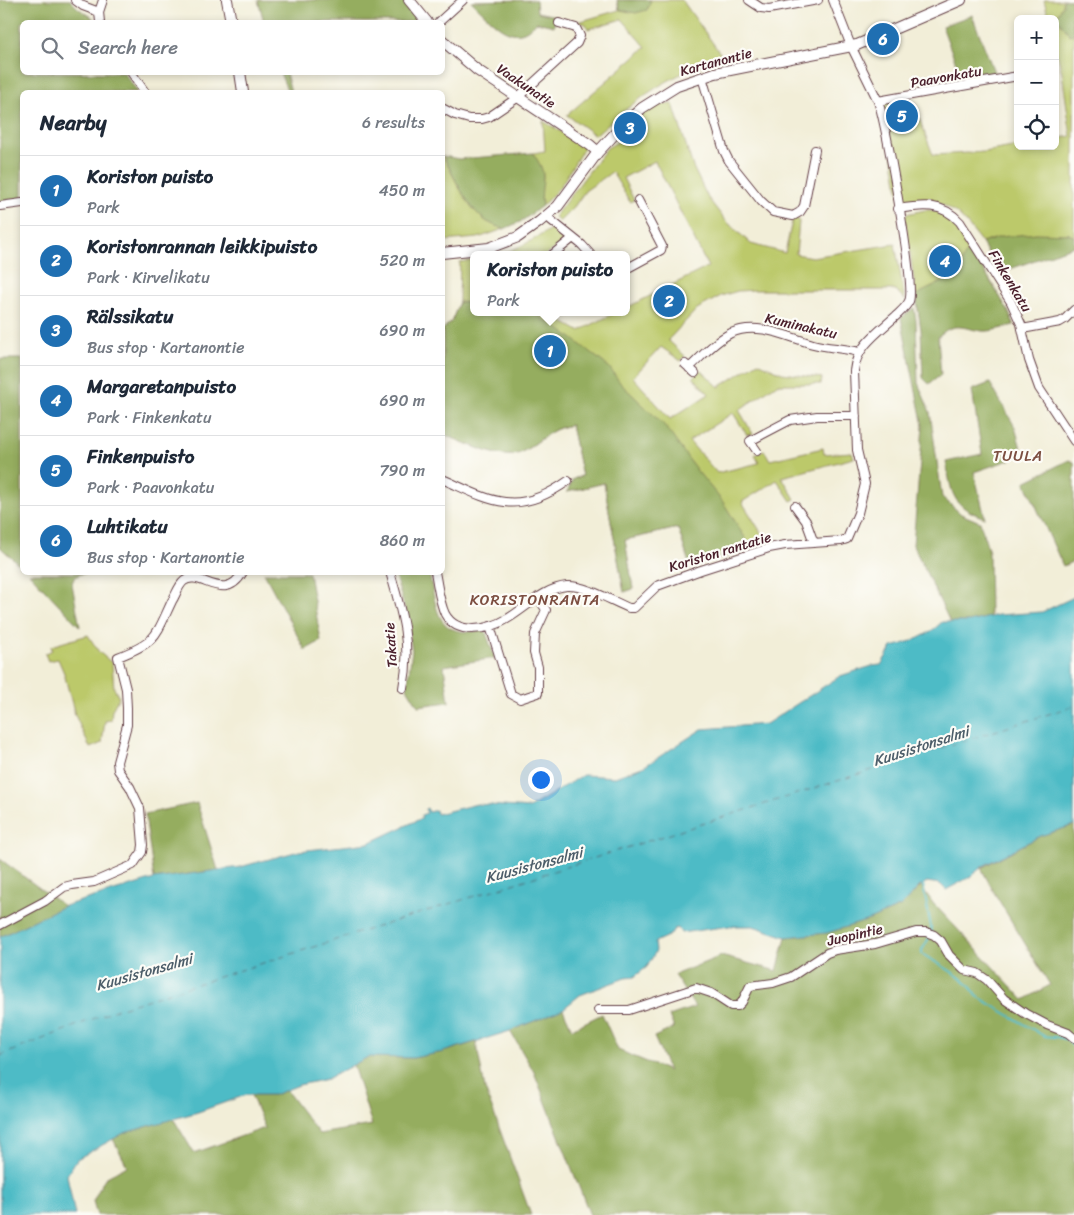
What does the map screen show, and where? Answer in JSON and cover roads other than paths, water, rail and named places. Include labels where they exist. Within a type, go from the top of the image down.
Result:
[{"type":"street","points":[[75,0],[83,6],[99,12]]},
{"type":"street","points":[[100,20],[99,12],[103,0]]},
{"type":"street","points":[[227,0],[231,20]]},
{"type":"street","points":[[409,0],[425,20]]},
{"type":"street","points":[[441,20],[463,0]]},
{"type":"street","points":[[749,0],[761,8],[770,10],[818,0]]},
{"type":"street","points":[[833,0],[851,46],[878,101],[884,121],[908,261],[911,296],[904,308],[859,352]]},
{"type":"street","name":"Kartanontie","points":[[445,253],[489,248],[518,237],[547,217],[568,194],[598,152],[623,125],[642,108],[677,86],[702,76],[851,46],[873,39],[960,0]]},
{"type":"street","points":[[445,109],[462,117],[482,119],[495,113],[517,98],[574,47],[579,40],[579,32],[576,28],[559,23]]},
{"type":"street","name":"Vaakunatie","points":[[445,43],[466,62],[598,152]]},
{"type":"street","points":[[133,75],[144,90]]},
{"type":"street","points":[[241,75],[244,90]]},
{"type":"street","points":[[702,76],[726,155],[773,212],[788,216],[800,212],[804,206],[815,150]]},
{"type":"street","name":"Paavonkatu","points":[[878,101],[1014,77]]},
{"type":"street","points":[[630,267],[661,250],[662,246],[638,200]]},
{"type":"street","points":[[0,206],[20,202]]},
{"type":"street","name":"Finkenkatu","points":[[898,209],[932,205],[942,208],[954,216],[1003,288],[1022,328],[1028,360],[1039,388],[1074,441]]},
{"type":"street","points":[[547,217],[587,251]]},
{"type":"street","points":[[557,251],[573,238]]},
{"type":"street","points":[[1022,328],[1060,322],[1074,310]]},
{"type":"street","name":"Kuminakatu","points":[[690,368],[718,341],[731,333],[746,329],[765,330],[814,344],[859,352]]},
{"type":"street","name":"Koriston rantatie","points":[[435,575],[443,608],[450,621],[462,628],[470,629],[490,626],[506,620],[554,589],[576,586],[629,608],[634,608],[654,588],[671,580],[770,548],[847,539],[858,513],[865,484],[858,455],[856,416],[854,371],[855,360],[859,352]]},
{"type":"street","points":[[757,452],[750,441],[790,420],[817,416],[856,416]]},
{"type":"street","points":[[445,481],[499,501],[512,503],[540,496],[568,481]]},
{"type":"street","points":[[795,506],[806,521],[814,543]]},
{"type":"street","points":[[0,925],[45,901],[64,888],[94,882],[133,865],[143,845],[140,808],[130,787],[118,770],[117,762],[127,725],[127,708],[126,689],[118,657],[137,650],[152,641],[178,589],[185,581],[193,578],[220,587],[239,579],[241,575]]},
{"type":"street","name":"Takatie","points":[[391,575],[406,630],[406,671],[403,688]]},
{"type":"street","points":[[490,626],[512,694],[520,699],[538,694],[538,667],[534,654],[535,634],[546,610],[538,598]]},
{"type":"street","name":"Juopintie","points":[[598,1010],[629,1010],[696,988],[711,993],[731,1006],[738,1006],[750,986],[773,983],[791,977],[827,953],[926,932],[941,940],[949,955],[964,970],[977,973],[987,980],[1004,999],[1026,1014],[1047,1025],[1068,1032],[1074,1038]]},
{"type":"water","name":"Kuusistonsalmi","points":[[1074,597],[1074,825],[1040,836],[983,866],[970,877],[946,890],[940,884],[927,882],[919,887],[901,906],[869,920],[827,933],[786,937],[753,926],[730,926],[681,933],[678,928],[674,929],[670,935],[655,942],[656,951],[647,967],[634,977],[625,978],[580,995],[563,1009],[510,1031],[443,1052],[413,1058],[368,1057],[327,1079],[299,1085],[274,1095],[246,1095],[198,1112],[124,1133],[77,1159],[67,1175],[75,1215],[0,1215],[0,937],[64,906],[154,879],[240,867],[299,851],[369,843],[422,818],[421,815],[427,813],[425,809],[427,808],[429,812],[436,810],[437,814],[477,804],[529,808],[583,775],[615,777],[645,766],[702,729],[766,724],[840,676],[881,665],[892,647],[919,638],[942,622],[969,622],[998,615],[1042,612]]},
{"type":"waterway","points":[[943,214],[956,226],[968,244]]},
{"type":"waterway","points":[[923,885],[932,932]]},
{"type":"waterway","points":[[929,938],[922,950],[922,954],[945,967],[967,983],[977,996],[1044,1036],[1062,1038],[1074,1047]]},
{"type":"place","name":"Luhtikatu","points":[[883,39]]},
{"type":"place","name":"Finkenpuisto","points":[[902,116]]},
{"type":"place","name":"Rälssikatu","points":[[630,128]]},
{"type":"place","name":"Margaretanpuisto","points":[[945,261]]},
{"type":"place","name":"Koristonrannan leikkipuisto","points":[[669,301]]},
{"type":"place","name":"Koriston puisto","points":[[550,351]]},
{"type":"district","name":"TUULA","points":[[1018,456]]},
{"type":"district","name":"KORISTONRANTA","points":[[535,600]]}]
